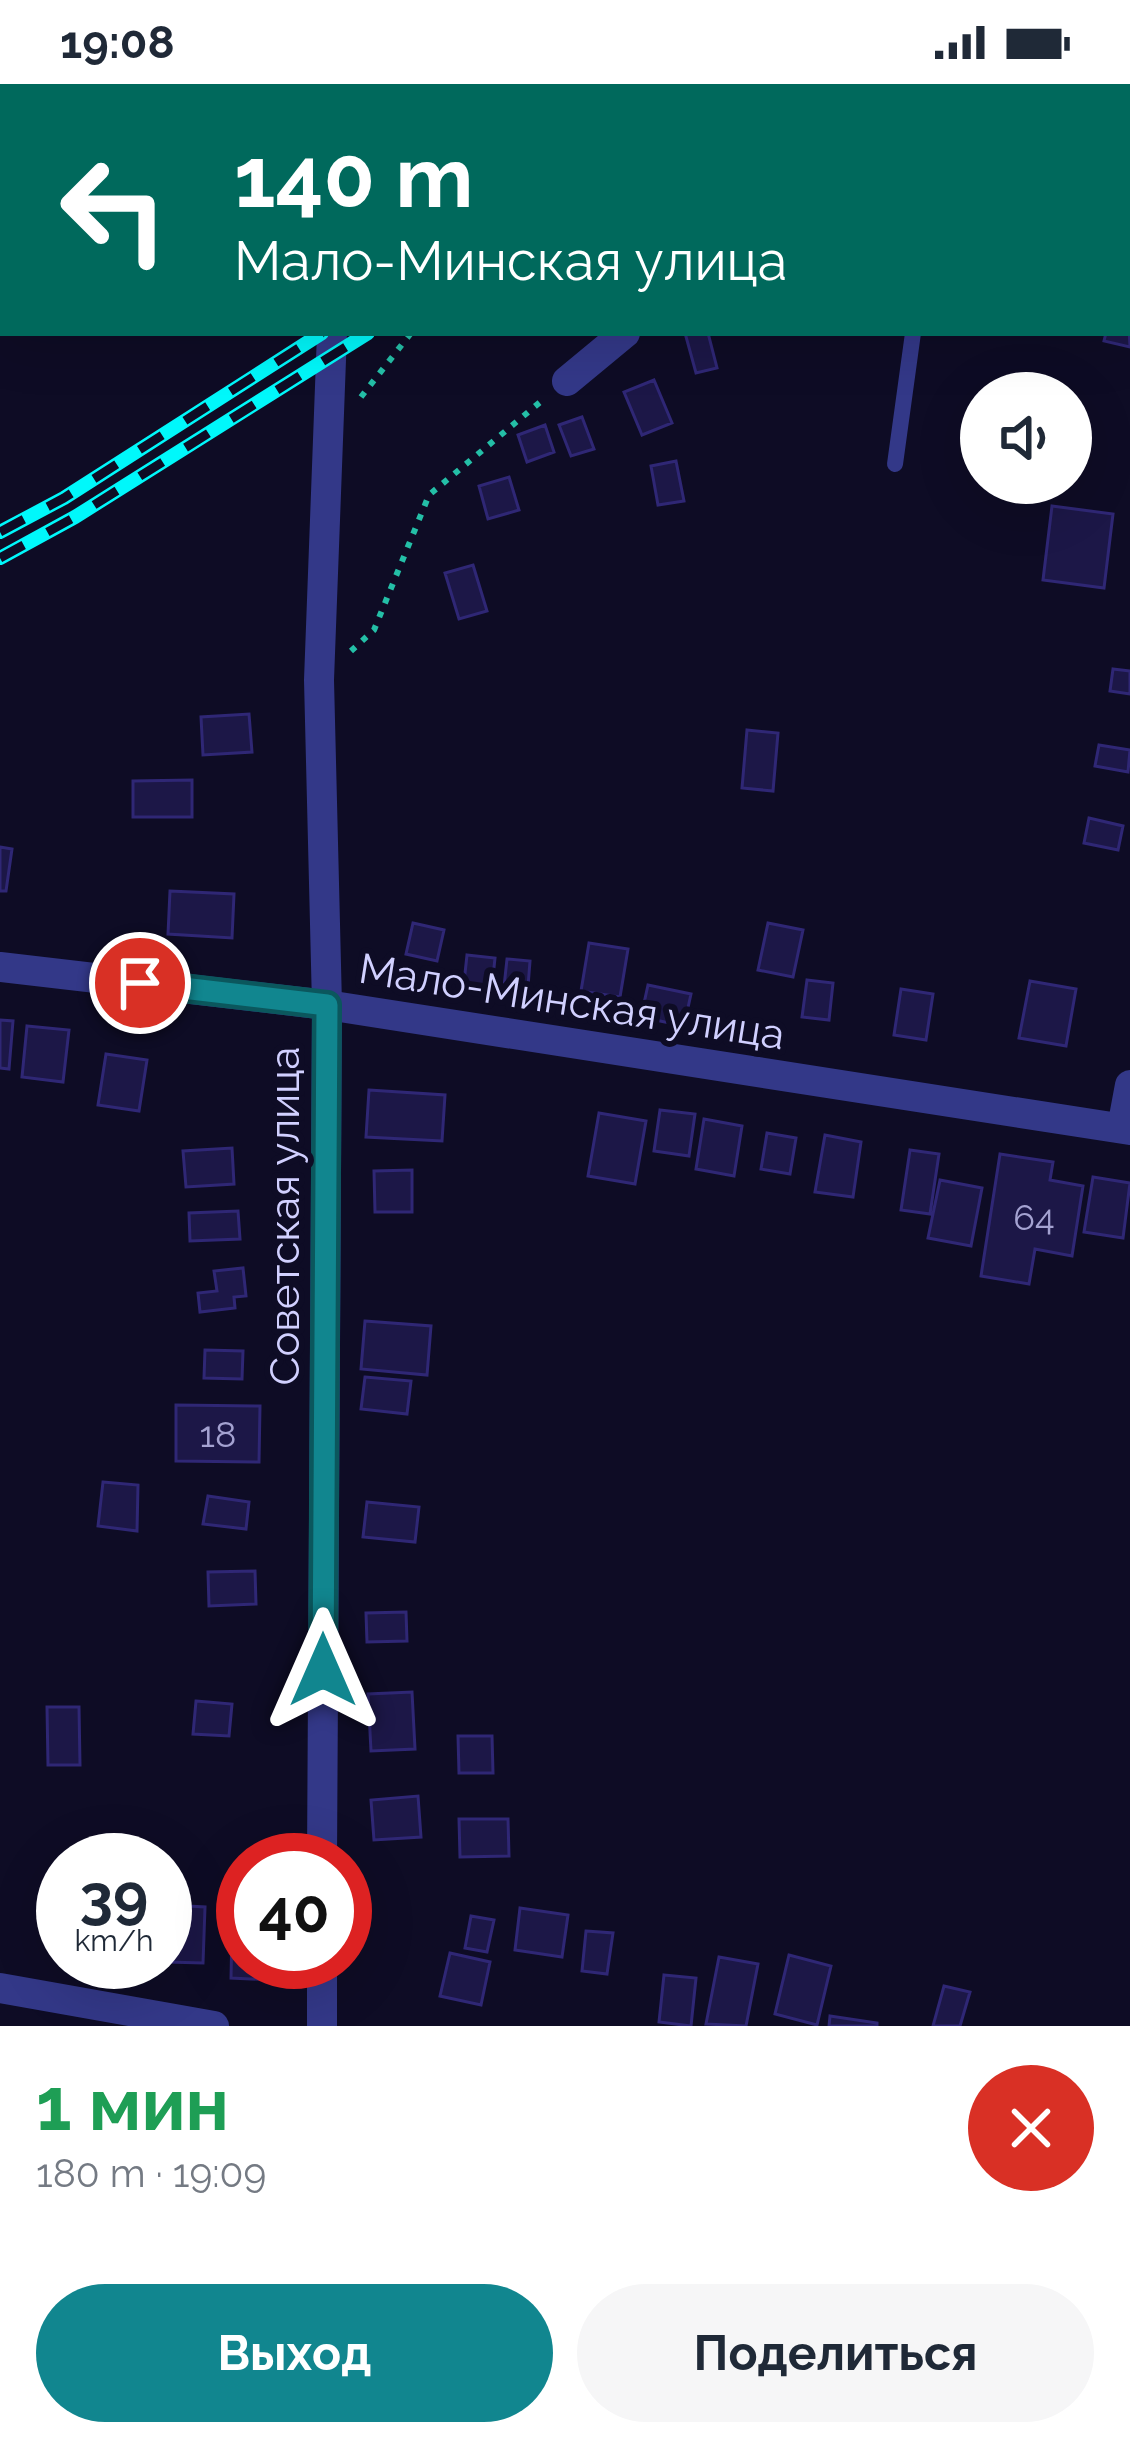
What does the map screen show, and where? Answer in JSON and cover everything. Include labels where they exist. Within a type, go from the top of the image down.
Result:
[{"type":"street","points":[[567,380],[622,336]]},
{"type":"street","name":"Советская улица","points":[[322,1833],[327,1005],[319,680],[333,345]]},
{"type":"street","name":"Мало-Минская улица","points":[[0,967],[327,1005],[1126,1129]]},
{"type":"street","points":[[1126,1129],[1130,1085]]},
{"type":"street","points":[[0,1988],[214,2026]]},
{"type":"street","points":[[322,1989],[322,2026]]},
{"type":"lane","points":[[895,464],[913,336]]},
{"type":"path","points":[[330,437],[409,336]]},
{"type":"path","points":[[319,680],[374,630],[429,495],[567,380]]},
{"type":"building","points":[[686,336],[709,336],[717,368],[696,373]]},
{"type":"building","points":[[1105,336],[1129,336],[1130,347],[1104,341]]},
{"type":"building","points":[[654,380],[672,423],[642,435],[624,392]]},
{"type":"building","points":[[582,417],[594,449],[571,456],[559,425]]},
{"type":"building","points":[[545,425],[554,452],[527,462],[518,435]]},
{"type":"building","points":[[676,461],[684,501],[658,505],[651,466]]},
{"type":"building","points":[[509,477],[519,510],[488,519],[479,486]]},
{"type":"building","points":[[1052,506],[1113,514],[1104,588],[1043,580]]},
{"type":"building","points":[[473,565],[487,611],[459,619],[445,573]]},
{"type":"building","points":[[1113,669],[1130,671],[1130,694],[1110,691]]},
{"type":"building","points":[[249,714],[252,752],[203,755],[201,717]]},
{"type":"building","points":[[747,730],[778,733],[773,791],[742,788]]},
{"type":"building","points":[[1099,745],[1130,750],[1128,772],[1095,766]]},
{"type":"building","points":[[192,780],[192,817],[133,817],[133,781]]},
{"type":"building","points":[[1089,818],[1123,826],[1118,850],[1084,843]]},
{"type":"building","points":[[0,847],[12,849],[6,891],[0,891]]},
{"type":"building","points":[[170,891],[234,894],[232,938],[168,934]]},
{"type":"building","points":[[413,923],[444,930],[437,961],[406,954]]},
{"type":"building","points":[[768,923],[803,930],[793,977],[758,970]]},
{"type":"building","points":[[589,943],[628,949],[620,997],[581,991]]},
{"type":"building","points":[[467,955],[495,958],[491,996],[463,992]]},
{"type":"building","points":[[507,959],[530,961],[527,999],[503,996]]},
{"type":"building","points":[[807,980],[833,983],[829,1020],[802,1017]]},
{"type":"building","points":[[1030,981],[1076,989],[1066,1046],[1019,1038]]},
{"type":"building","points":[[648,985],[691,994],[684,1026],[641,1017]]},
{"type":"building","points":[[901,989],[933,994],[926,1040],[894,1035]]},
{"type":"building","points":[[0,1020],[13,1021],[9,1069],[0,1068]]},
{"type":"building","points":[[27,1026],[69,1030],[63,1082],[22,1077]]},
{"type":"building","points":[[106,1054],[147,1060],[139,1111],[98,1105]]},
{"type":"building","points":[[369,1090],[445,1095],[442,1141],[366,1137]]},
{"type":"building","points":[[660,1110],[695,1114],[689,1156],[654,1151]]},
{"type":"building","points":[[599,1113],[646,1121],[635,1184],[588,1176]]},
{"type":"building","points":[[704,1119],[742,1126],[734,1176],[696,1169]]},
{"type":"building","points":[[767,1133],[796,1138],[790,1174],[761,1169]]},
{"type":"building","points":[[825,1135],[861,1142],[853,1197],[815,1192]]},
{"type":"building","points":[[232,1148],[234,1184],[186,1187],[183,1151]]},
{"type":"building","points":[[910,1150],[939,1154],[930,1214],[901,1210]]},
{"type":"building","points":[[1000,1154],[1053,1162],[1050,1180],[1083,1186],[1072,1256],[1035,1249],[1029,1284],[981,1276]]},
{"type":"building","points":[[412,1170],[412,1212],[375,1212],[374,1171]]},
{"type":"building","points":[[1093,1177],[1130,1183],[1123,1238],[1084,1232]]},
{"type":"building","points":[[940,1180],[982,1188],[971,1246],[928,1238]]},
{"type":"building","points":[[238,1211],[240,1239],[190,1241],[189,1213]]},
{"type":"building","points":[[243,1268],[246,1296],[234,1297],[235,1308],[200,1312],[198,1293],[217,1291],[214,1271]]},
{"type":"building","points":[[365,1321],[431,1326],[427,1375],[361,1369]]},
{"type":"building","points":[[205,1350],[243,1351],[242,1379],[204,1378]]},
{"type":"building","points":[[365,1377],[411,1381],[407,1414],[361,1409]]},
{"type":"building","points":[[176,1405],[260,1406],[259,1462],[176,1461]]},
{"type":"building","points":[[103,1482],[138,1485],[137,1531],[98,1526]]},
{"type":"building","points":[[208,1496],[249,1502],[246,1529],[203,1524]]},
{"type":"building","points":[[367,1502],[419,1507],[415,1542],[363,1537]]},
{"type":"building","points":[[255,1571],[256,1604],[209,1606],[208,1572]]},
{"type":"building","points":[[406,1612],[407,1641],[367,1642],[366,1613]]},
{"type":"building","points":[[412,1692],[415,1749],[371,1751],[368,1694]]},
{"type":"building","points":[[196,1701],[232,1704],[229,1736],[193,1734]]},
{"type":"building","points":[[47,1707],[79,1707],[80,1765],[48,1765]]},
{"type":"building","points":[[458,1736],[492,1736],[493,1773],[459,1773]]},
{"type":"building","points":[[418,1796],[421,1837],[374,1840],[371,1800]]},
{"type":"building","points":[[459,1819],[508,1819],[509,1856],[460,1857]]},
{"type":"building","points":[[192,1906],[205,1907],[203,1963],[192,1963]]},
{"type":"building","points":[[520,1908],[568,1915],[562,1957],[515,1950]]},
{"type":"building","points":[[471,1916],[494,1920],[487,1952],[465,1948]]},
{"type":"building","points":[[586,1931],[613,1933],[607,1974],[582,1971]]},
{"type":"building","points":[[450,1953],[490,1962],[481,2005],[440,1996]]},
{"type":"building","points":[[789,1955],[831,1966],[817,2025],[775,2014]]},
{"type":"building","points":[[719,1957],[758,1964],[746,2026],[706,2024]]},
{"type":"building","points":[[664,1975],[696,1978],[691,2026],[659,2022]]},
{"type":"building","points":[[944,1986],[970,1992],[960,2026],[933,2026]]},
{"type":"building","points":[[830,2016],[877,2023],[877,2026],[829,2026]]},
{"type":"railway","points":[[0,532],[64,498],[317,336]]},
{"type":"railway","points":[[0,558],[75,517],[363,336]]},
{"type":"route","points":[[140,983],[327,1005],[323,1670]]}]
